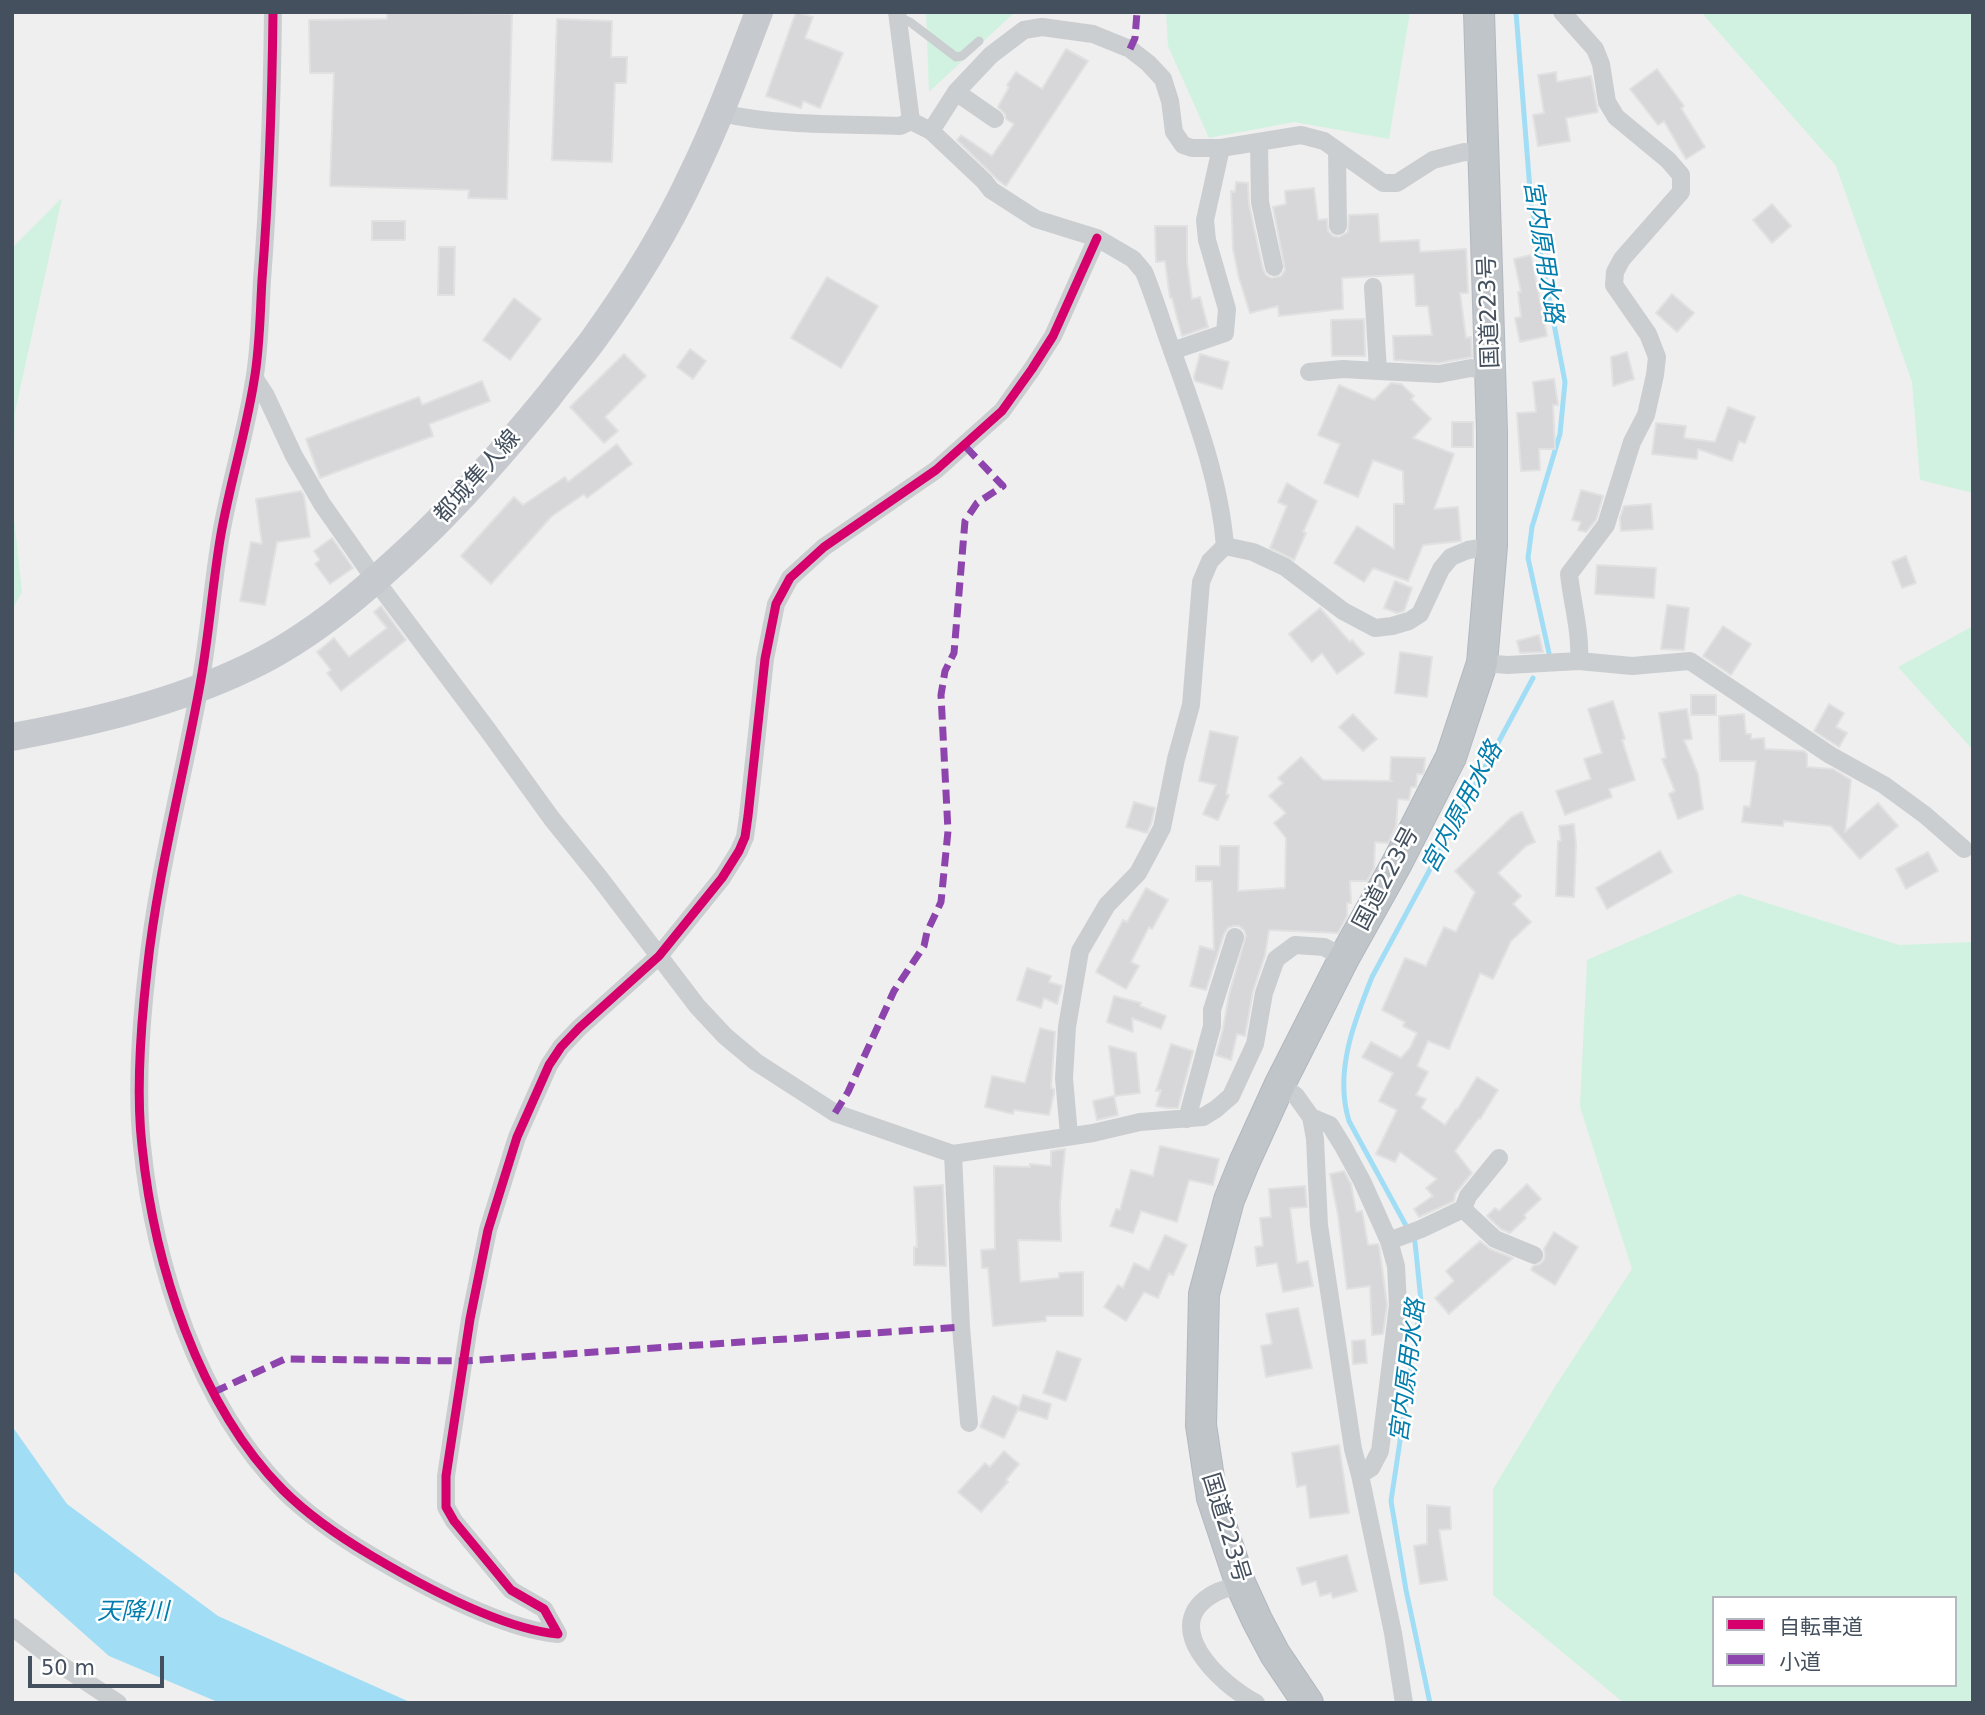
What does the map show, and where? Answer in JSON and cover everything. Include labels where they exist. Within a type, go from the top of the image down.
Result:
[{"type":"highway","name":"国道223号","points":[[1308,1703],[1256,1620],[1241,1585],[1212,1498],[1201,1425],[1204,1294],[1229,1200],[1280,1084],[1451,757],[1482,663],[1492,545],[1492,372],[1479,12]]},
{"type":"main road","name":"都城隼人線","points":[[12,737],[79,724],[194,690],[250,667],[325,622],[376,581],[451,509],[523,428],[593,341],[649,255],[691,178],[721,113],[759,12]]},
{"type":"street","points":[[273,12],[269,191],[255,379],[221,532],[160,879],[147,971],[142,1031],[141,1142],[150,1202],[174,1298],[204,1372],[224,1411],[257,1460],[283,1490],[336,1533],[391,1568],[486,1614],[543,1633],[558,1634],[544,1609],[511,1590],[449,1515],[446,1507],[446,1476],[470,1319],[488,1230],[517,1137],[549,1065],[561,1047],[659,956],[722,878],[739,852],[745,837],[765,659],[776,604],[790,578],[824,547],[936,470],[1002,411],[1052,337],[1097,238]]},
{"type":"street","points":[[1562,12],[1595,49],[1601,64],[1608,102],[1616,117],[1668,160],[1681,175],[1681,192],[1622,259],[1615,272],[1614,285],[1648,334],[1657,357],[1646,415],[1632,442],[1606,525],[1569,574],[1580,643],[1579,661]]},
{"type":"street","points":[[898,15],[911,121]]},
{"type":"street","points":[[931,131],[956,92],[991,55],[1024,30],[1042,27],[1093,34],[1130,49],[1148,63],[1163,79],[1170,101],[1174,132],[1183,145],[1192,148],[1221,148],[1301,135],[1324,141],[1384,183],[1397,183],[1433,160],[1464,152],[1485,153]]},
{"type":"street","points":[[956,92],[995,119]]},
{"type":"street","points":[[721,113],[744,119],[900,126],[911,121]]},
{"type":"street","points":[[911,121],[931,131],[991,190],[1036,219],[1097,238],[1133,259],[1144,272],[1186,391],[1223,518],[1225,545],[1210,561],[1201,582],[1191,705],[1162,828],[1138,873],[1107,905],[1080,951],[1067,1027],[1064,1078],[1069,1135]]},
{"type":"street","points":[[1259,142],[1260,202],[1274,267]]},
{"type":"street","points":[[1172,351],[1225,333],[1227,309],[1207,240],[1205,220],[1221,148]]},
{"type":"street","points":[[1337,150],[1338,226]]},
{"type":"street","points":[[1373,287],[1378,370]]},
{"type":"street","points":[[1310,372],[1343,369],[1439,374],[1471,368],[1492,372]]},
{"type":"street","points":[[255,379],[266,396],[294,457],[322,504],[376,581],[552,819],[697,1006],[724,1037],[778,1077],[835,1113],[953,1154],[1093,1133],[1140,1122],[1203,1117],[1231,1096],[1255,1044],[1264,993],[1276,959],[1295,945],[1324,947],[1345,958]]},
{"type":"street","points":[[1225,545],[1253,552],[1285,567],[1343,611],[1376,628],[1409,621],[1420,614],[1441,569],[1451,557],[1492,545]]},
{"type":"street","points":[[1482,663],[1508,665],[1579,661],[1632,666],[1690,661],[1830,755],[1884,785],[1925,815],[1964,849]]},
{"type":"street","points":[[1187,1119],[1212,1026],[1212,1010],[1235,937]]},
{"type":"street","points":[[1280,1084],[1296,1096],[1311,1117],[1315,1139],[1319,1226],[1353,1449],[1393,1633],[1404,1703]]},
{"type":"street","points":[[1311,1117],[1330,1125],[1393,1240],[1398,1306],[1380,1451],[1371,1468],[1360,1475]]},
{"type":"street","points":[[953,1154],[968,1423]]},
{"type":"street","points":[[1393,1240],[1463,1209],[1468,1196],[1499,1158]]},
{"type":"street","points":[[1463,1209],[1495,1239],[1534,1255]]},
{"type":"street","points":[[1241,1585],[1216,1592],[1200,1604],[1191,1618],[1190,1632],[1201,1655],[1218,1674],[1244,1697],[1256,1703]]},
{"type":"street","points":[[12,1627],[51,1658],[118,1703]]},
{"type":"lane","points":[[898,15],[956,57],[962,56],[979,41]]},
{"type":"green space","points":[[926,12],[1015,12],[929,92]]},
{"type":"green space","points":[[1166,12],[1410,12],[1389,139],[1294,122],[1209,138],[1168,46]]},
{"type":"green space","points":[[1701,12],[1973,12],[1973,493],[1920,480],[1912,382],[1836,166]]},
{"type":"green space","points":[[62,198],[15,412],[13,508],[22,592],[12,610],[12,248]]},
{"type":"green space","points":[[1973,626],[1973,750],[1898,667]]},
{"type":"green space","points":[[1739,894],[1899,945],[1973,942],[1973,1703],[1624,1703],[1493,1595],[1493,1489],[1556,1385],[1632,1269],[1580,1107],[1587,960]]},
{"type":"water","name":"天降川","points":[[12,1426],[67,1504],[218,1616],[412,1703],[220,1703],[109,1656],[12,1570]]},
{"type":"building","points":[[387,12],[512,14],[507,199],[468,198],[469,190],[330,186],[334,73],[310,73],[309,20],[387,19]]},
{"type":"building","points":[[796,12],[813,17],[805,38],[843,53],[820,108],[803,101],[801,108],[766,96]]},
{"type":"building","points":[[557,19],[612,21],[611,57],[627,57],[626,83],[615,83],[612,162],[552,160]]},
{"type":"building","points":[[1066,49],[1088,61],[1006,186],[957,140],[961,135],[992,156],[1014,124],[1006,119],[998,107],[1009,87],[1007,85],[1016,72],[1042,89]]},
{"type":"building","points":[[1657,69],[1684,106],[1681,108],[1705,147],[1686,159],[1664,121],[1658,125],[1630,89]]},
{"type":"building","points":[[1556,72],[1557,82],[1591,76],[1598,112],[1566,118],[1570,141],[1538,146],[1533,115],[1544,113],[1538,75]]},
{"type":"building","points":[[1236,182],[1248,183],[1249,204],[1263,269],[1271,278],[1281,276],[1285,270],[1273,207],[1286,204],[1285,191],[1314,188],[1318,220],[1327,219],[1328,231],[1333,236],[1339,237],[1348,232],[1349,215],[1378,214],[1380,242],[1419,240],[1420,252],[1466,249],[1468,293],[1460,293],[1466,338],[1471,337],[1472,357],[1438,363],[1394,360],[1393,336],[1432,335],[1428,306],[1416,306],[1414,274],[1342,278],[1343,309],[1279,316],[1278,306],[1250,313],[1233,249],[1231,191],[1235,192]]},
{"type":"building","points":[[1772,204],[1791,226],[1772,243],[1753,220]]},
{"type":"building","points":[[372,221],[405,221],[405,240],[372,240]]},
{"type":"building","points":[[1155,226],[1187,226],[1187,262],[1192,299],[1200,297],[1208,327],[1182,336],[1170,298],[1165,261],[1156,262]]},
{"type":"building","points":[[439,247],[455,247],[454,295],[438,295]]},
{"type":"building","points":[[1531,255],[1547,336],[1520,342],[1515,318],[1521,317],[1518,292],[1521,292],[1514,259]]},
{"type":"building","points":[[827,277],[878,306],[841,368],[791,338]]},
{"type":"building","points":[[1672,294],[1694,313],[1677,332],[1656,313]]},
{"type":"building","points":[[514,298],[541,319],[510,360],[483,340]]},
{"type":"building","points":[[1364,319],[1365,356],[1332,356],[1331,320]]},
{"type":"building","points":[[690,349],[706,361],[693,379],[677,367]]},
{"type":"building","points":[[1627,352],[1634,379],[1613,386],[1611,357]]},
{"type":"building","points":[[624,354],[646,376],[605,417],[618,431],[604,443],[570,407]]},
{"type":"building","points":[[1200,354],[1229,362],[1222,389],[1195,381]]},
{"type":"building","points":[[1554,379],[1558,405],[1553,405],[1555,449],[1539,449],[1540,470],[1521,471],[1517,413],[1536,412],[1533,382]]},
{"type":"building","points":[[482,381],[490,401],[429,424],[433,436],[320,478],[306,439],[419,397],[422,405]]},
{"type":"building","points":[[1391,383],[1401,384],[1414,396],[1411,399],[1431,419],[1413,438],[1454,454],[1434,509],[1458,507],[1461,541],[1423,545],[1408,581],[1373,568],[1364,582],[1334,563],[1357,526],[1394,549],[1394,504],[1404,504],[1403,471],[1373,460],[1358,497],[1324,483],[1340,444],[1318,435],[1339,385],[1374,400]]},
{"type":"building","points":[[1728,407],[1755,417],[1745,443],[1739,441],[1732,461],[1698,449],[1697,459],[1652,454],[1656,423],[1686,426],[1684,438],[1715,442]]},
{"type":"building","points":[[1452,422],[1473,422],[1473,447],[1452,447]]},
{"type":"building","points":[[617,444],[632,464],[587,498],[584,494],[552,516],[491,584],[461,556],[514,497],[523,505],[565,477],[568,482]]},
{"type":"building","points":[[1287,483],[1317,501],[1294,560],[1270,548],[1287,506],[1278,502]]},
{"type":"building","points":[[1581,490],[1603,496],[1596,520],[1586,532],[1578,530],[1581,522],[1572,520]]},
{"type":"building","points":[[301,491],[310,537],[277,542],[265,605],[240,601],[251,542],[262,544],[256,499]]},
{"type":"building","points":[[1651,504],[1653,529],[1621,531],[1620,518],[1624,506]]},
{"type":"building","points":[[332,538],[353,568],[330,584],[315,564],[320,560],[314,551]]},
{"type":"building","points":[[1906,556],[1916,583],[1902,588],[1892,562]]},
{"type":"building","points":[[1597,565],[1656,568],[1654,598],[1595,594]]},
{"type":"building","points":[[1395,581],[1412,588],[1404,611],[1397,613],[1384,608]]},
{"type":"building","points":[[1667,605],[1689,608],[1684,650],[1661,649]]},
{"type":"building","points":[[381,606],[406,640],[341,691],[327,673],[331,670],[317,652],[334,638],[349,657],[387,628],[374,612]]},
{"type":"building","points":[[1320,608],[1364,654],[1337,674],[1322,653],[1312,662],[1289,634]]},
{"type":"building","points":[[1723,626],[1751,644],[1731,675],[1703,656]]},
{"type":"building","points":[[1539,635],[1543,652],[1520,653],[1517,641]]},
{"type":"building","points":[[1400,652],[1432,657],[1427,697],[1395,693]]},
{"type":"building","points":[[1691,695],[1716,695],[1716,715],[1691,715]]},
{"type":"building","points":[[1613,701],[1635,780],[1609,789],[1612,797],[1565,815],[1556,791],[1591,779],[1584,759],[1602,753],[1588,709]]},
{"type":"building","points":[[1829,704],[1844,713],[1836,727],[1847,733],[1839,747],[1814,731]]},
{"type":"building","points":[[1687,709],[1692,739],[1684,740],[1698,774],[1703,809],[1678,819],[1669,794],[1675,791],[1662,759],[1666,758],[1659,713]]},
{"type":"building","points":[[1353,714],[1377,739],[1363,751],[1339,727]]},
{"type":"building","points":[[1744,714],[1746,734],[1751,734],[1751,739],[1764,738],[1765,749],[1804,751],[1807,754],[1807,767],[1833,769],[1851,780],[1845,832],[1878,803],[1898,826],[1860,859],[1831,826],[1784,821],[1783,826],[1742,822],[1744,806],[1750,807],[1756,761],[1720,761],[1719,716]]},
{"type":"building","points":[[1210,731],[1238,737],[1226,794],[1229,795],[1218,820],[1203,814],[1216,785],[1199,781]]},
{"type":"building","points":[[1301,757],[1323,780],[1392,781],[1391,757],[1425,758],[1423,774],[1417,774],[1416,787],[1411,787],[1409,800],[1398,799],[1396,826],[1388,843],[1375,842],[1374,868],[1367,881],[1350,881],[1351,903],[1347,903],[1347,916],[1338,933],[1269,930],[1265,955],[1253,991],[1245,1036],[1237,1034],[1231,1060],[1216,1055],[1246,935],[1239,926],[1228,928],[1206,990],[1190,986],[1200,946],[1214,950],[1212,881],[1196,881],[1196,866],[1220,866],[1220,846],[1239,846],[1238,891],[1285,888],[1286,838],[1274,823],[1286,813],[1269,796],[1283,783],[1278,778]]},
{"type":"building","points":[[1134,802],[1155,808],[1147,833],[1126,827]]},
{"type":"building","points":[[1522,812],[1535,842],[1526,846],[1498,873],[1521,896],[1513,904],[1531,922],[1511,941],[1493,979],[1480,973],[1449,1049],[1428,1041],[1417,1066],[1428,1072],[1416,1095],[1426,1099],[1421,1108],[1445,1125],[1477,1077],[1498,1090],[1455,1151],[1472,1173],[1455,1194],[1454,1201],[1419,1217],[1414,1209],[1433,1196],[1426,1188],[1437,1179],[1400,1152],[1395,1162],[1376,1154],[1397,1110],[1379,1101],[1393,1073],[1362,1057],[1371,1042],[1401,1058],[1410,1048],[1417,1033],[1403,1026],[1405,1022],[1382,1010],[1405,958],[1426,966],[1444,927],[1456,932],[1475,892],[1455,871],[1512,817]]},
{"type":"building","points":[[1574,824],[1574,897],[1556,896],[1558,841],[1561,841],[1559,826]]},
{"type":"building","points":[[1660,851],[1672,872],[1607,909],[1596,888]]},
{"type":"building","points":[[1928,852],[1938,871],[1906,889],[1896,869]]},
{"type":"building","points":[[1146,888],[1168,900],[1152,929],[1149,927],[1131,962],[1139,966],[1126,989],[1096,972],[1123,920],[1127,922]]},
{"type":"building","points":[[1027,968],[1051,976],[1049,982],[1062,986],[1057,1004],[1044,998],[1041,1008],[1017,1000]]},
{"type":"building","points":[[1114,996],[1141,1003],[1140,1006],[1166,1016],[1161,1029],[1132,1018],[1133,1032],[1107,1022]]},
{"type":"building","points":[[1040,1028],[1055,1032],[1051,1088],[1054,1093],[1049,1115],[1014,1110],[1013,1114],[985,1107],[992,1076],[1025,1083]]},
{"type":"building","points":[[1171,1044],[1193,1051],[1178,1108],[1156,1106],[1161,1090],[1156,1091]]},
{"type":"building","points":[[1109,1046],[1136,1053],[1140,1093],[1115,1096]]},
{"type":"building","points":[[1114,1096],[1118,1115],[1097,1120],[1093,1101]]},
{"type":"building","points":[[1160,1146],[1219,1159],[1213,1185],[1189,1180],[1177,1222],[1141,1211],[1133,1233],[1110,1226],[1116,1209],[1120,1210],[1131,1170],[1153,1176]]},
{"type":"building","points":[[1065,1149],[1060,1204],[1061,1241],[1018,1240],[1020,1282],[1059,1278],[1059,1273],[1083,1272],[1083,1316],[1046,1316],[1046,1321],[993,1326],[988,1268],[982,1268],[981,1250],[995,1249],[994,1166],[1051,1166],[1051,1151]]},
{"type":"building","points":[[1344,1171],[1351,1184],[1356,1212],[1362,1211],[1368,1245],[1379,1246],[1387,1305],[1383,1334],[1372,1335],[1370,1286],[1347,1289],[1330,1174]]},
{"type":"building","points":[[1527,1184],[1541,1199],[1510,1233],[1501,1229],[1487,1216],[1495,1208],[1499,1211]]},
{"type":"building","points":[[943,1185],[946,1266],[914,1265],[914,1247],[917,1247],[914,1187]]},
{"type":"building","points":[[1305,1186],[1307,1207],[1290,1208],[1297,1263],[1308,1261],[1313,1286],[1283,1292],[1277,1263],[1257,1266],[1255,1247],[1263,1246],[1260,1218],[1271,1217],[1269,1189]]},
{"type":"building","points":[[1554,1232],[1578,1247],[1555,1285],[1531,1270],[1544,1260],[1544,1249]]},
{"type":"building","points":[[1165,1235],[1187,1245],[1173,1275],[1169,1273],[1158,1298],[1144,1292],[1126,1321],[1104,1307],[1118,1285],[1123,1288],[1134,1263],[1149,1270]]},
{"type":"building","points":[[1480,1241],[1490,1249],[1513,1258],[1449,1314],[1435,1298],[1454,1281],[1446,1271]]},
{"type":"building","points":[[1298,1308],[1312,1368],[1266,1377],[1261,1346],[1272,1344],[1266,1314]]},
{"type":"building","points":[[1365,1340],[1367,1363],[1353,1364],[1352,1341]]},
{"type":"building","points":[[1057,1351],[1081,1359],[1066,1401],[1043,1393]]},
{"type":"building","points":[[1023,1395],[1051,1404],[1047,1419],[1018,1410]]},
{"type":"building","points":[[993,1396],[1019,1407],[1004,1438],[980,1427]]},
{"type":"building","points":[[1339,1445],[1349,1513],[1310,1518],[1306,1485],[1297,1487],[1292,1453]]},
{"type":"building","points":[[1004,1451],[1019,1464],[1006,1480],[1008,1482],[981,1512],[958,1492],[985,1463],[990,1467]]},
{"type":"building","points":[[1427,1505],[1450,1507],[1451,1529],[1439,1530],[1447,1580],[1420,1584],[1414,1546],[1427,1544]]},
{"type":"building","points":[[1347,1555],[1357,1591],[1333,1598],[1331,1593],[1320,1596],[1316,1581],[1302,1585],[1297,1568]]},
{"type":"waterway","name":"宮内原用水路","points":[[1516,12],[1531,203],[1565,382],[1560,434],[1532,527],[1528,558],[1549,653]]},
{"type":"waterway","name":"宮内原用水路","points":[[1430,1703],[1406,1590],[1391,1501],[1421,1301],[1415,1242],[1349,1121],[1345,1103],[1345,1066],[1353,1029],[1372,977],[1533,678]]},
{"type":"marked path","points":[[1130,49],[1135,38],[1137,12]]},
{"type":"marked path","points":[[835,1113],[848,1092],[894,991],[924,946],[927,932],[941,902],[948,831],[941,695],[945,671],[954,653],[965,521],[977,503],[1003,486],[964,445]]},
{"type":"marked path","points":[[214,1392],[285,1359],[464,1361],[961,1327]]},
{"type":"cycle path","points":[[273,12],[268,179],[256,369],[221,534],[202,670],[151,935],[140,1058],[139,1104],[148,1191],[169,1284],[185,1330],[227,1417],[253,1455],[303,1509],[337,1534],[414,1580],[462,1604],[512,1624],[558,1634],[544,1609],[511,1590],[454,1521],[446,1507],[446,1476],[470,1319],[488,1230],[517,1137],[549,1065],[561,1047],[659,956],[722,878],[739,851],[745,837],[748,816],[765,659],[776,604],[790,578],[824,547],[936,470],[1002,411],[1053,336],[1097,238]]}]
